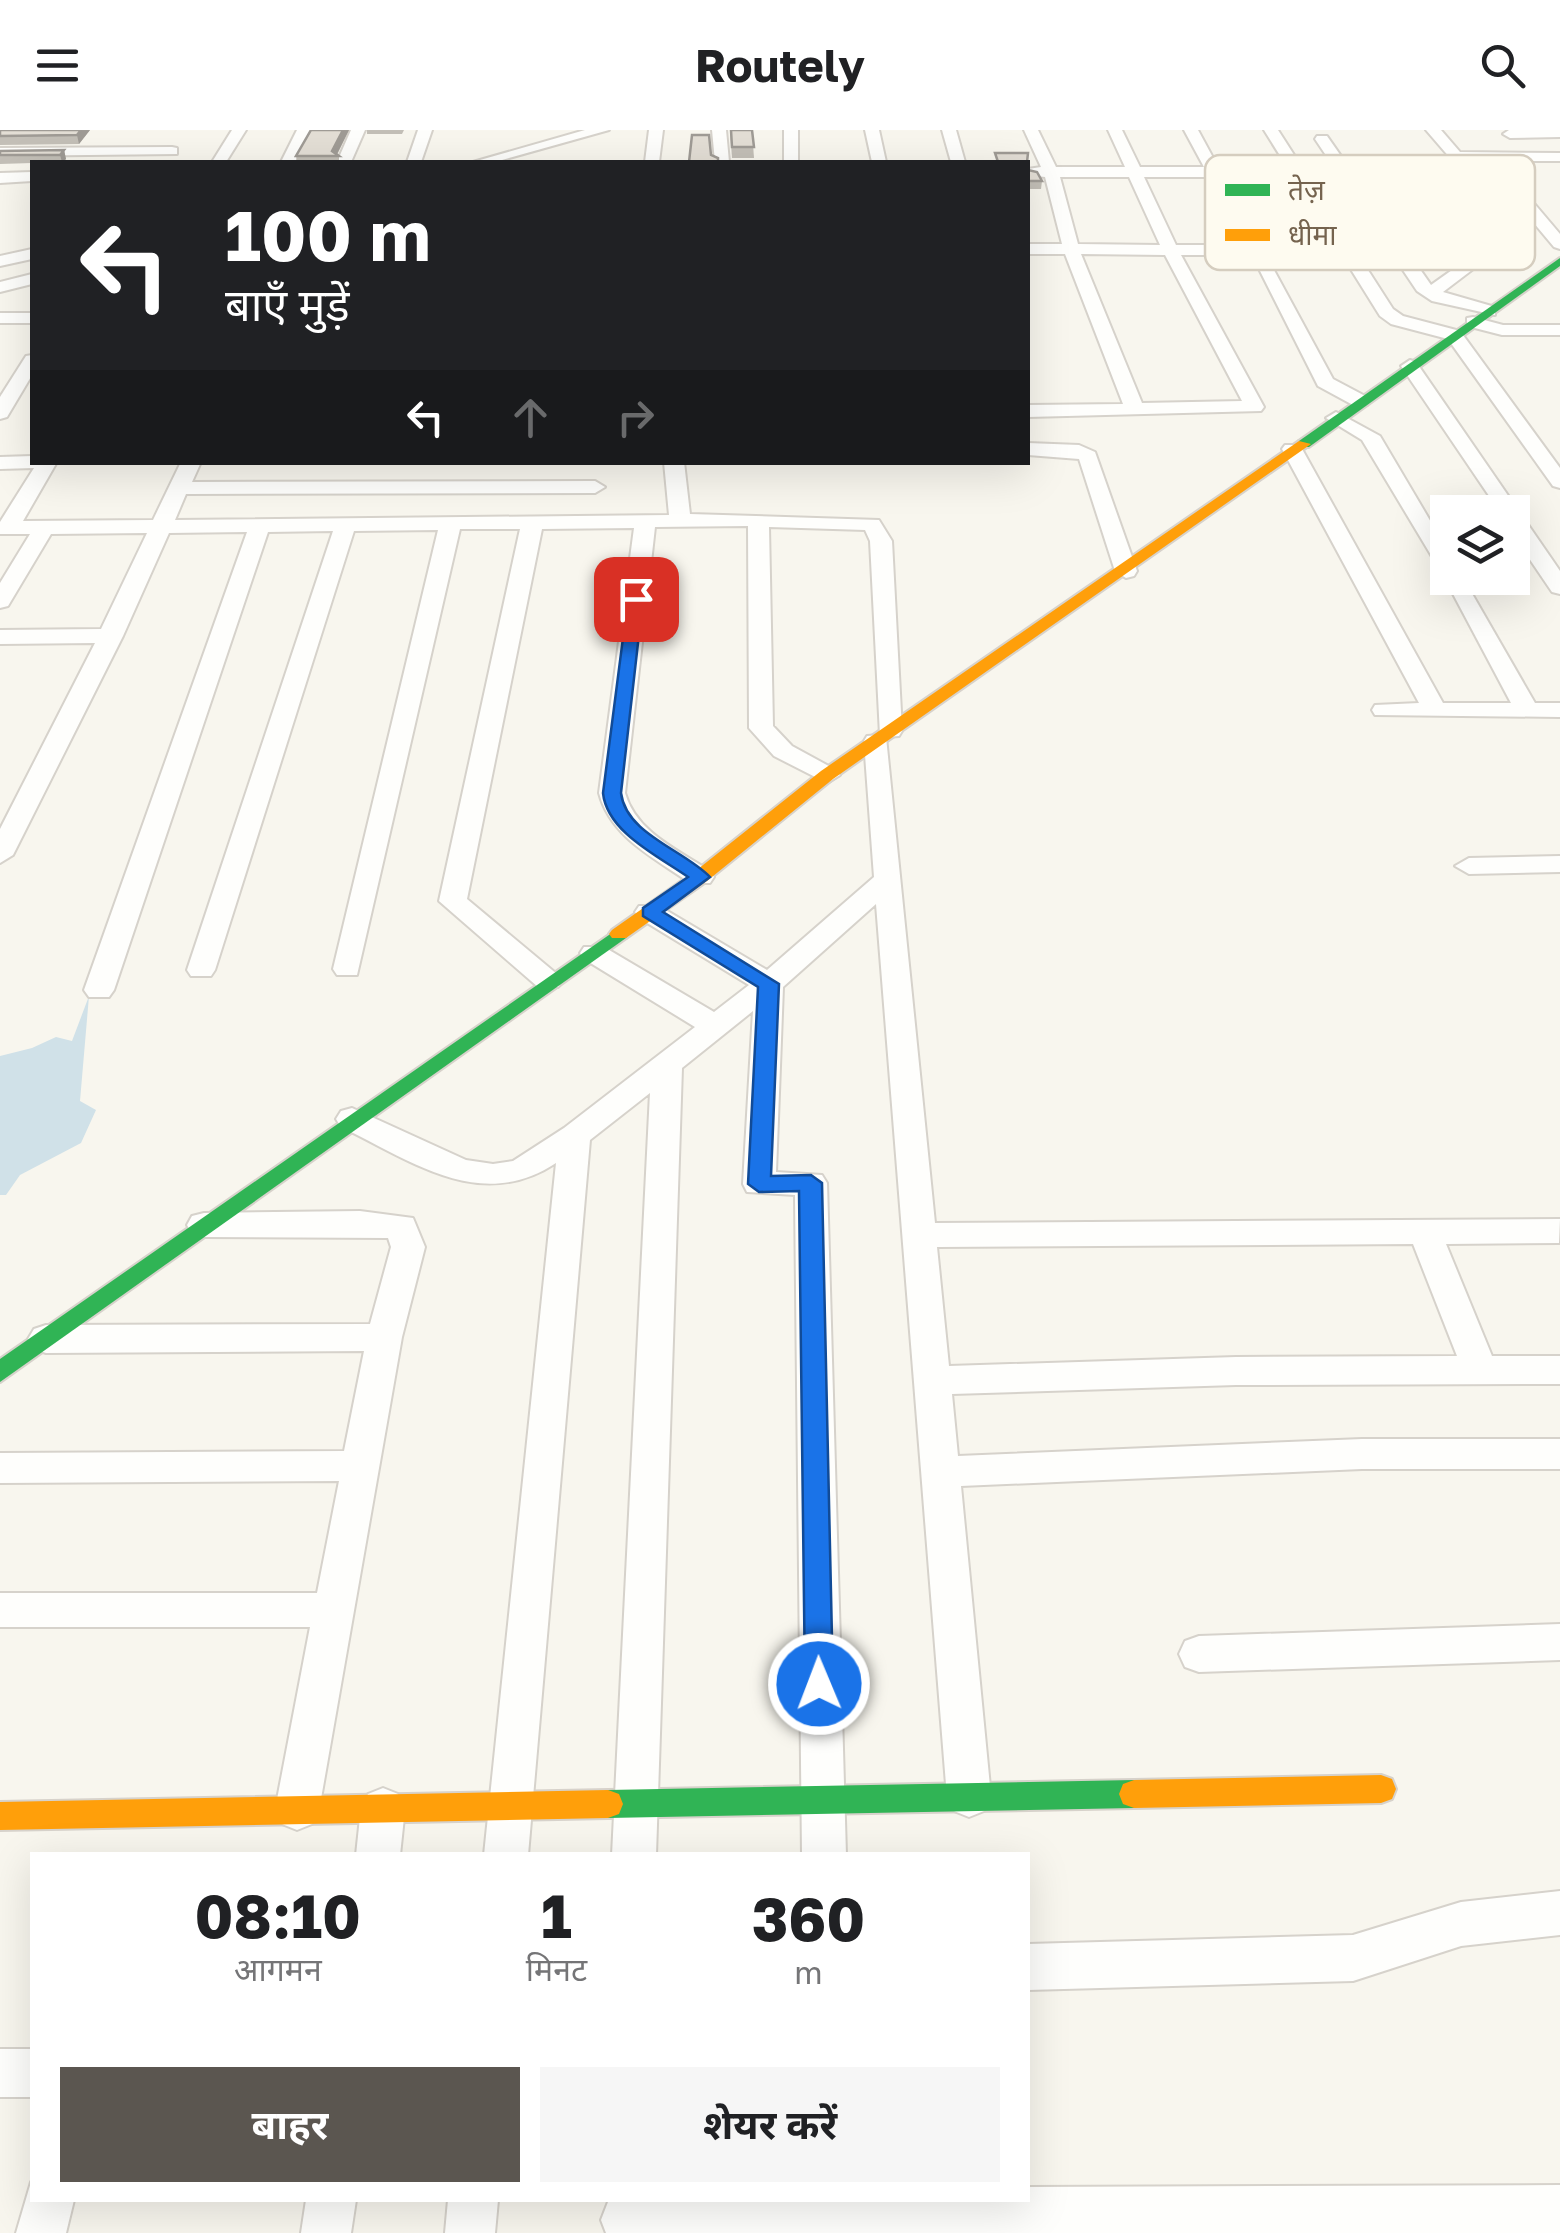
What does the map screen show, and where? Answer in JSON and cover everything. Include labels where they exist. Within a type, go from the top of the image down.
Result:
[{"type":"street","points":[[220,160],[239,130]]},
{"type":"street","points":[[289,160],[304,130]]},
{"type":"street","points":[[345,160],[358,130]]},
{"type":"street","points":[[415,160],[425,130]]},
{"type":"street","points":[[499,155],[602,130]]},
{"type":"street","points":[[652,160],[656,130]]},
{"type":"street","points":[[719,130],[722,160]]},
{"type":"street","points":[[791,130],[791,160]]},
{"type":"street","points":[[872,130],[879,160]]},
{"type":"street","points":[[949,130],[957,160]]},
{"type":"street","points":[[1030,130],[1050,172],[1072,249],[1135,410]]},
{"type":"street","points":[[1030,410],[1254,407],[1170,249],[1115,130]]},
{"type":"street","points":[[1191,130],[1205,157]]},
{"type":"street","points":[[1271,130],[1287,155]]},
{"type":"street","points":[[1433,130],[1452,155]]},
{"type":"street","points":[[1508,132],[1560,133]]},
{"type":"street","points":[[1508,132],[1530,155]]},
{"type":"street","points":[[1322,139],[1333,155]]},
{"type":"street","points":[[0,152],[171,151]]},
{"type":"street","points":[[1030,172],[1205,172]]},
{"type":"street","points":[[0,178],[30,178]]},
{"type":"street","points":[[0,191],[30,191]]},
{"type":"street","points":[[1535,216],[1560,244]]},
{"type":"street","points":[[1538,220],[1560,218]]},
{"type":"street","points":[[1030,249],[1205,249]]},
{"type":"street","points":[[0,261],[30,254]]},
{"type":"street","points":[[0,1372],[352,1119],[700,877],[883,736],[1126,571],[1560,261]]},
{"type":"street","points":[[1268,270],[1325,382],[1360,401]]},
{"type":"street","points":[[1359,270],[1386,312],[1397,320],[1472,323],[1556,335]]},
{"type":"street","points":[[1414,270],[1430,293],[1472,323],[1560,482]]},
{"type":"street","points":[[1430,293],[1462,270]]},
{"type":"street","points":[[0,287],[30,280]]},
{"type":"street","points":[[0,318],[30,318]]},
{"type":"street","points":[[0,413],[30,363]]},
{"type":"street","points":[[1410,366],[1497,495]]},
{"type":"street","points":[[1336,418],[1370,436],[1430,539]]},
{"type":"street","points":[[1030,449],[1079,451],[1088,456],[1126,571]]},
{"type":"street","points":[[1292,449],[1435,710]]},
{"type":"street","points":[[0,462],[30,462]]},
{"type":"street","points":[[4,528],[45,465]]},
{"type":"street","points":[[0,854],[110,636],[189,465]]},
{"type":"street","points":[[593,524],[596,465]]},
{"type":"street","points":[[674,465],[680,522]]},
{"type":"street","points":[[180,488],[595,487]]},
{"type":"street","points":[[4,528],[758,520],[855,521],[872,524],[879,532],[888,879],[969,1797]]},
{"type":"street","points":[[758,520],[761,728],[783,751],[828,776]]},
{"type":"street","points":[[645,522],[612,793],[614,808],[634,830],[700,877]]},
{"type":"street","points":[[99,990],[260,524]]},
{"type":"street","points":[[532,524],[453,901],[548,981]]},
{"type":"street","points":[[346,968],[450,525]]},
{"type":"street","points":[[201,970],[345,526]]},
{"type":"street","points":[[0,601],[45,527]]},
{"type":"street","points":[[1530,543],[1560,587]]},
{"type":"street","points":[[1462,595],[1527,710]]},
{"type":"street","points":[[0,637],[110,636]]},
{"type":"street","points":[[1384,710],[1560,710]]},
{"type":"street","points":[[1469,866],[1560,864]]},
{"type":"street","points":[[352,1119],[460,1170],[493,1175],[521,1171],[575,1136],[769,984],[888,879]]},
{"type":"street","points":[[650,912],[769,984]]},
{"type":"street","points":[[594,953],[714,1025]]},
{"type":"street","points":[[769,984],[759,1184],[811,1183],[824,1852]]},
{"type":"street","points":[[634,1852],[667,1064]]},
{"type":"street","points":[[506,1852],[575,1136]]},
{"type":"street","points":[[204,1226],[402,1227],[408,1248],[384,1337],[297,1810]]},
{"type":"street","points":[[920,1234],[1559,1231]]},
{"type":"street","points":[[1425,1232],[1480,1370]]},
{"type":"street","points":[[46,1339],[384,1337]]},
{"type":"street","points":[[932,1381],[1236,1372],[1560,1370]]},
{"type":"street","points":[[940,1472],[1362,1454],[1560,1454]]},
{"type":"street","points":[[0,1468],[361,1466]]},
{"type":"street","points":[[0,1610],[333,1610]]},
{"type":"street","points":[[1199,1654],[1560,1642]]},
{"type":"street","points":[[0,1816],[1382,1789]]},
{"type":"street","points":[[378,1852],[384,1808]]},
{"type":"street","points":[[1030,1968],[1353,1958],[1461,1924],[1560,1912]]},
{"type":"street","points":[[0,2073],[30,2073]]},
{"type":"street","points":[[41,2233],[49,2202]]},
{"type":"street","points":[[326,2233],[331,2202]]},
{"type":"street","points":[[470,2233],[473,2202]]},
{"type":"street","points":[[626,2218],[1560,2210]]},
{"type":"shaded area","points":[[89,996],[80,1101],[96,1110],[81,1143],[20,1175],[6,1195],[0,1195],[0,1056],[56,1037],[72,1041]]},
{"type":"building","points":[[0,130],[81,130],[77,135],[0,136]]},
{"type":"building","points":[[311,130],[343,130],[332,151],[339,156],[296,156]]},
{"type":"building","points":[[731,130],[752,130],[754,147],[732,147]]},
{"type":"building","points":[[692,135],[709,135],[711,155],[718,160],[689,160]]},
{"type":"building","points":[[64,150],[60,155],[0,155],[0,151]]},
{"type":"building","points":[[995,153],[1028,153],[1027,160],[997,160]]},
{"type":"building","points":[[1030,170],[1037,172],[1042,181],[1030,181]]},
{"type":"traffic: fast","points":[[1304,444],[1560,261]]},
{"type":"traffic: fast","points":[[0,1372],[619,934]]},
{"type":"traffic: fast","points":[[608,1804],[1134,1794]]},
{"type":"traffic: slow","points":[[619,934],[700,877],[827,775],[1304,444]]},
{"type":"traffic: slow","points":[[1134,1794],[1381,1789]]},
{"type":"traffic: slow","points":[[0,1816],[608,1804]]},
{"type":"route","points":[[636,599],[612,793],[614,808],[634,830],[700,877],[650,912],[769,984],[759,1184],[811,1183],[819,1684]]}]
